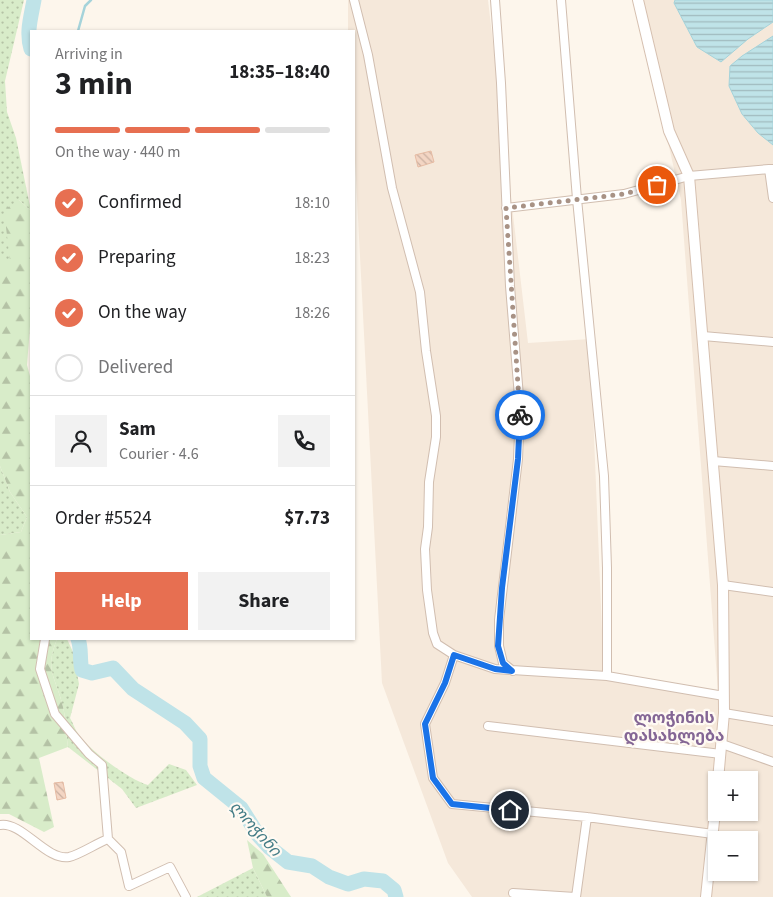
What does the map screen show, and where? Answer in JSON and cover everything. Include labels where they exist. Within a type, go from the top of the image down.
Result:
[{"type":"street","points":[[354,0],[368,55],[392,188],[420,292],[426,351],[436,416],[436,437],[429,482],[428,527],[425,549],[427,590],[433,633],[437,644],[454,655],[495,669],[607,676],[724,696]]},
{"type":"street","points":[[495,0],[510,286],[520,409],[518,459],[502,588],[498,646],[503,663],[512,671]]},
{"type":"street","points":[[561,0],[577,199],[604,476],[607,568],[607,676]]},
{"type":"street","points":[[638,0],[669,131],[690,176],[723,585],[724,713],[719,771]]},
{"type":"street","points":[[506,208],[624,194],[690,176],[771,169],[773,198]]},
{"type":"street","points":[[703,336],[773,342]]},
{"type":"street","points":[[713,461],[773,466]]},
{"type":"street","points":[[723,585],[773,592]]},
{"type":"street","points":[[45,640],[40,669],[55,714],[89,754],[102,765],[108,839],[121,852],[129,886],[170,867],[186,897]]},
{"type":"street","points":[[454,655],[445,683],[425,724],[433,778],[452,804],[587,817],[708,833]]},
{"type":"street","points":[[724,713],[773,722]]},
{"type":"street","points":[[488,726],[721,749],[773,762]]},
{"type":"street","points":[[513,893],[576,897],[587,817]]},
{"type":"street","points":[[0,824],[5,824],[29,836],[50,853],[60,858],[71,857],[108,839]]},
{"type":"street","points":[[706,897],[708,879]]},
{"type":"shaded area","name":"ლოჭინის დასახლება","points":[[348,0],[488,0],[528,343],[590,339],[604,680],[718,691],[681,200],[636,0],[773,0],[773,897],[472,897],[448,863],[382,683],[355,159],[355,30],[348,30]]},
{"type":"green space","points":[[0,0],[24,0],[5,81],[7,112],[16,138],[30,210],[19,200],[10,261],[0,261]]},
{"type":"green space","points":[[19,200],[30,210],[30,327],[27,365],[30,376],[30,640],[57,640],[53,649],[51,665],[63,708],[68,747],[39,758],[54,827],[44,832],[9,814],[0,814],[0,535],[21,532],[27,517],[10,492],[0,466],[0,261],[10,261],[4,210]]},
{"type":"green space","points":[[0,466],[10,492],[27,517],[21,532],[0,535]]},
{"type":"green space","points":[[57,640],[67,640],[73,652],[79,684],[70,718],[84,742],[111,764],[140,782],[148,785],[169,764],[186,770],[197,785],[136,808],[122,789],[68,747],[63,708],[52,672],[53,649]]},
{"type":"green space","points":[[247,840],[263,854],[291,897],[267,897],[253,868]]},
{"type":"green space","points":[[253,868],[267,897],[197,897]]},
{"type":"water","points":[[675,0],[773,0],[773,22],[748,39],[721,62],[697,47],[674,3]]},
{"type":"water","points":[[773,36],[773,145],[758,133],[742,114],[729,86],[730,66]]},
{"type":"building","points":[[431,151],[434,162],[418,167],[415,155]]},
{"type":"building","points":[[63,782],[66,798],[57,800],[54,783]]},
{"type":"waterway","name":"ლოჭინი","points":[[30,43],[30,18],[34,0]]},
{"type":"waterway","points":[[78,30],[85,6],[91,0]]},
{"type":"waterway","name":"ლოჭინი","points":[[78,640],[82,670],[92,673],[113,668],[133,689],[185,723],[200,739],[200,766],[204,778],[241,808],[258,835],[269,847],[288,862],[312,866],[329,877],[348,884],[364,879],[383,881],[394,890],[396,897]]},
{"type":"way so far","points":[[520,415],[506,208],[624,194],[657,185]]},
{"type":"district","name":"ლოჭინის დასახლება","points":[[674,726]]},
{"type":"route","points":[[510,810],[452,804],[433,778],[425,724],[445,683],[454,655],[495,669],[512,671],[503,663],[498,646],[502,588],[518,459],[520,415]]}]
